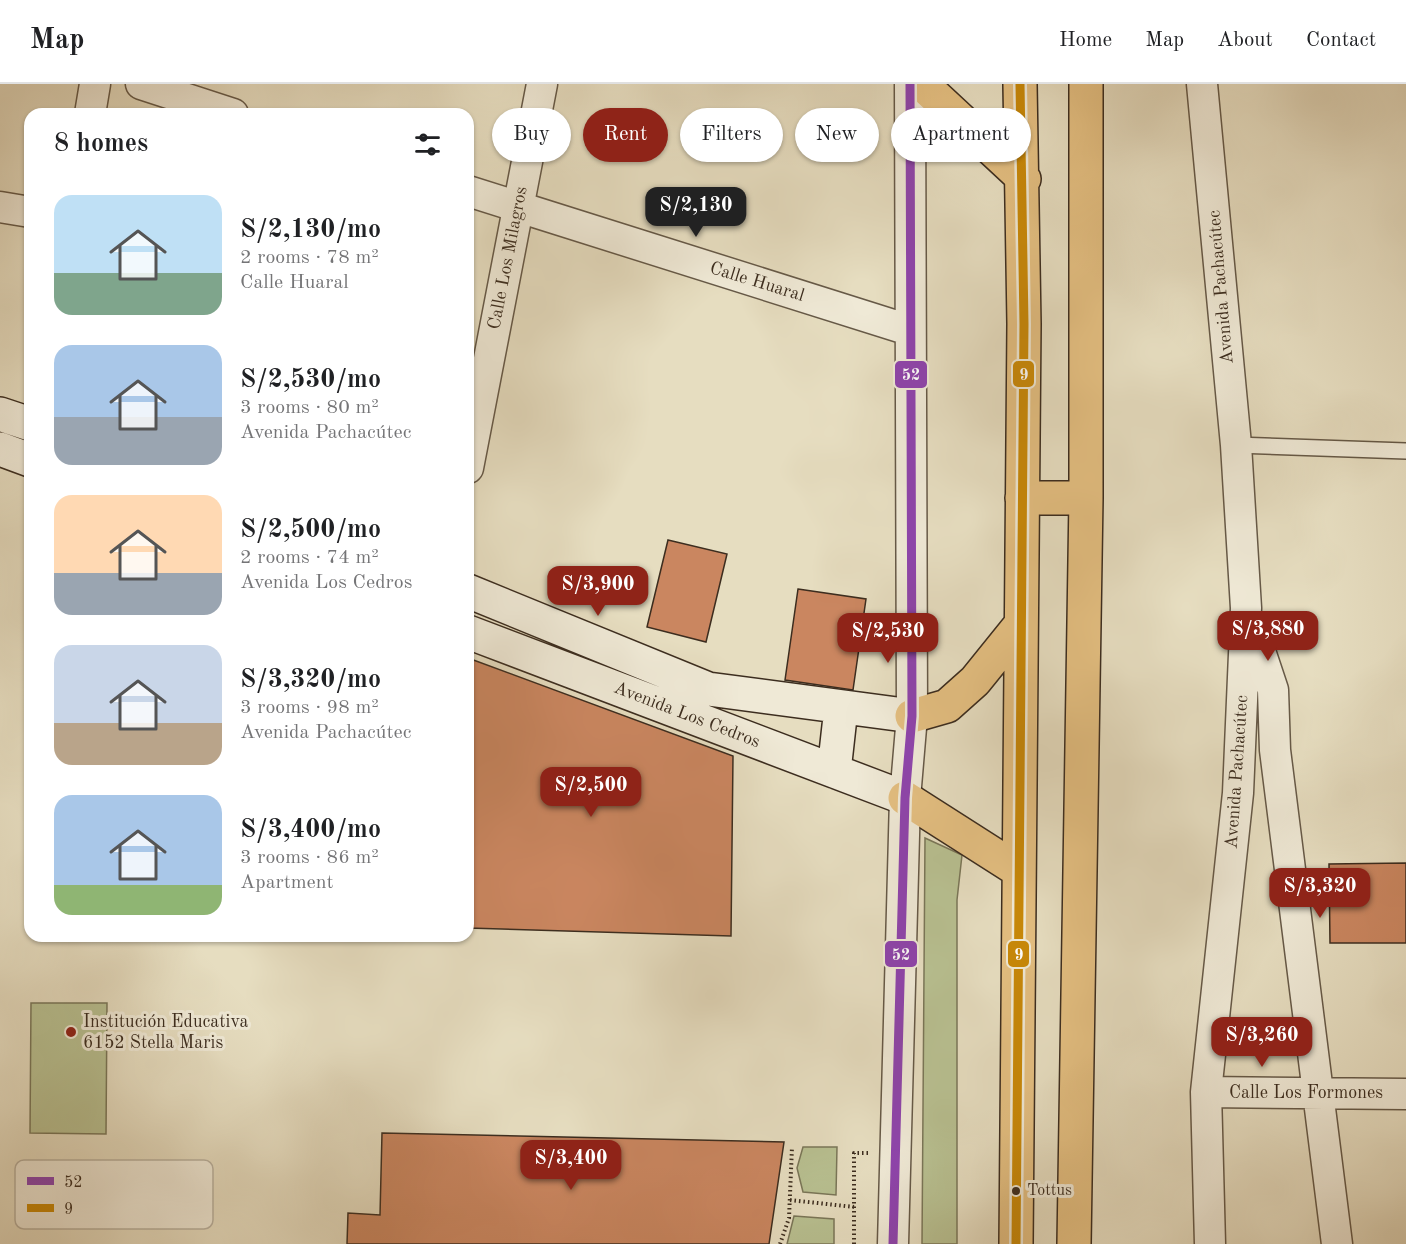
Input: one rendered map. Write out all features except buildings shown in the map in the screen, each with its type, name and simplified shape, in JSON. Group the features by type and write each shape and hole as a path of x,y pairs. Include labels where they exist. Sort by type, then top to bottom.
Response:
{"main road":[{"path":"922,84 1024,180"},
{"path":"1016,1244 1024,180 1020,84"},
{"path":"1074,1244 1086,498 1086,84"},
{"path":"1022,498 1086,498"},
{"path":"912,716 947,706 975,681 1021,624"},
{"path":"905,798 1018,870"}],"street":[{"path":"91,108 95,84"},
{"path":"141,84 215,108"},
{"name":"Calle Los Milagros","path":"474,437 542,84"},
{"path":"893,1244 905,798 912,716 910,84"},
{"name":"Avenida Pachacútec","path":"1202,84 1236,445 1246,608 1238,793 1206,1092 1210,1244"},
{"name":"Calle Huaral","path":"474,193 909,330"},
{"path":"0,207 24,211"},
{"path":"0,414 24,422"},
{"path":"0,449 24,458"},
{"name":"Avenida Los Cedros","path":"474,593 708,689 912,716"},
{"path":"1246,608 1273,690 1275,750 1337,1244"},
{"name":"Avenida Los Cedros","path":"474,634 905,798"},
{"path":"834,771 841,708"},
{"name":"Calle Los Formones","path":"1206,1092 1406,1094"}],"lane":[{"path":"1236,445 1406,451"}],"path":[{"path":"780,1244 789,1218 792,1147"},
{"path":"854,1244 854,1153 894,1153"},
{"path":"790,1200 854,1207"}],"green space":[{"path":"925,838 962,855 957,900 957,1244 922,1244"},
{"path":"31,1003 107,1003 106,1134 30,1133"},
{"path":"803,1147 837,1147 836,1195 803,1192 797,1168"},
{"path":"794,1216 834,1219 834,1244 787,1244"}],"transit line":[{"name":"52","path":"893,1244 905,798 912,716 910,84"},
{"name":"9","path":"1016,1244 1024,324 1020,84"}],"place":[{"name":"Institución Educativa 6152 Stella Maris","path":"71,1032"},
{"name":"Tottus","path":"1016,1191"}]}
